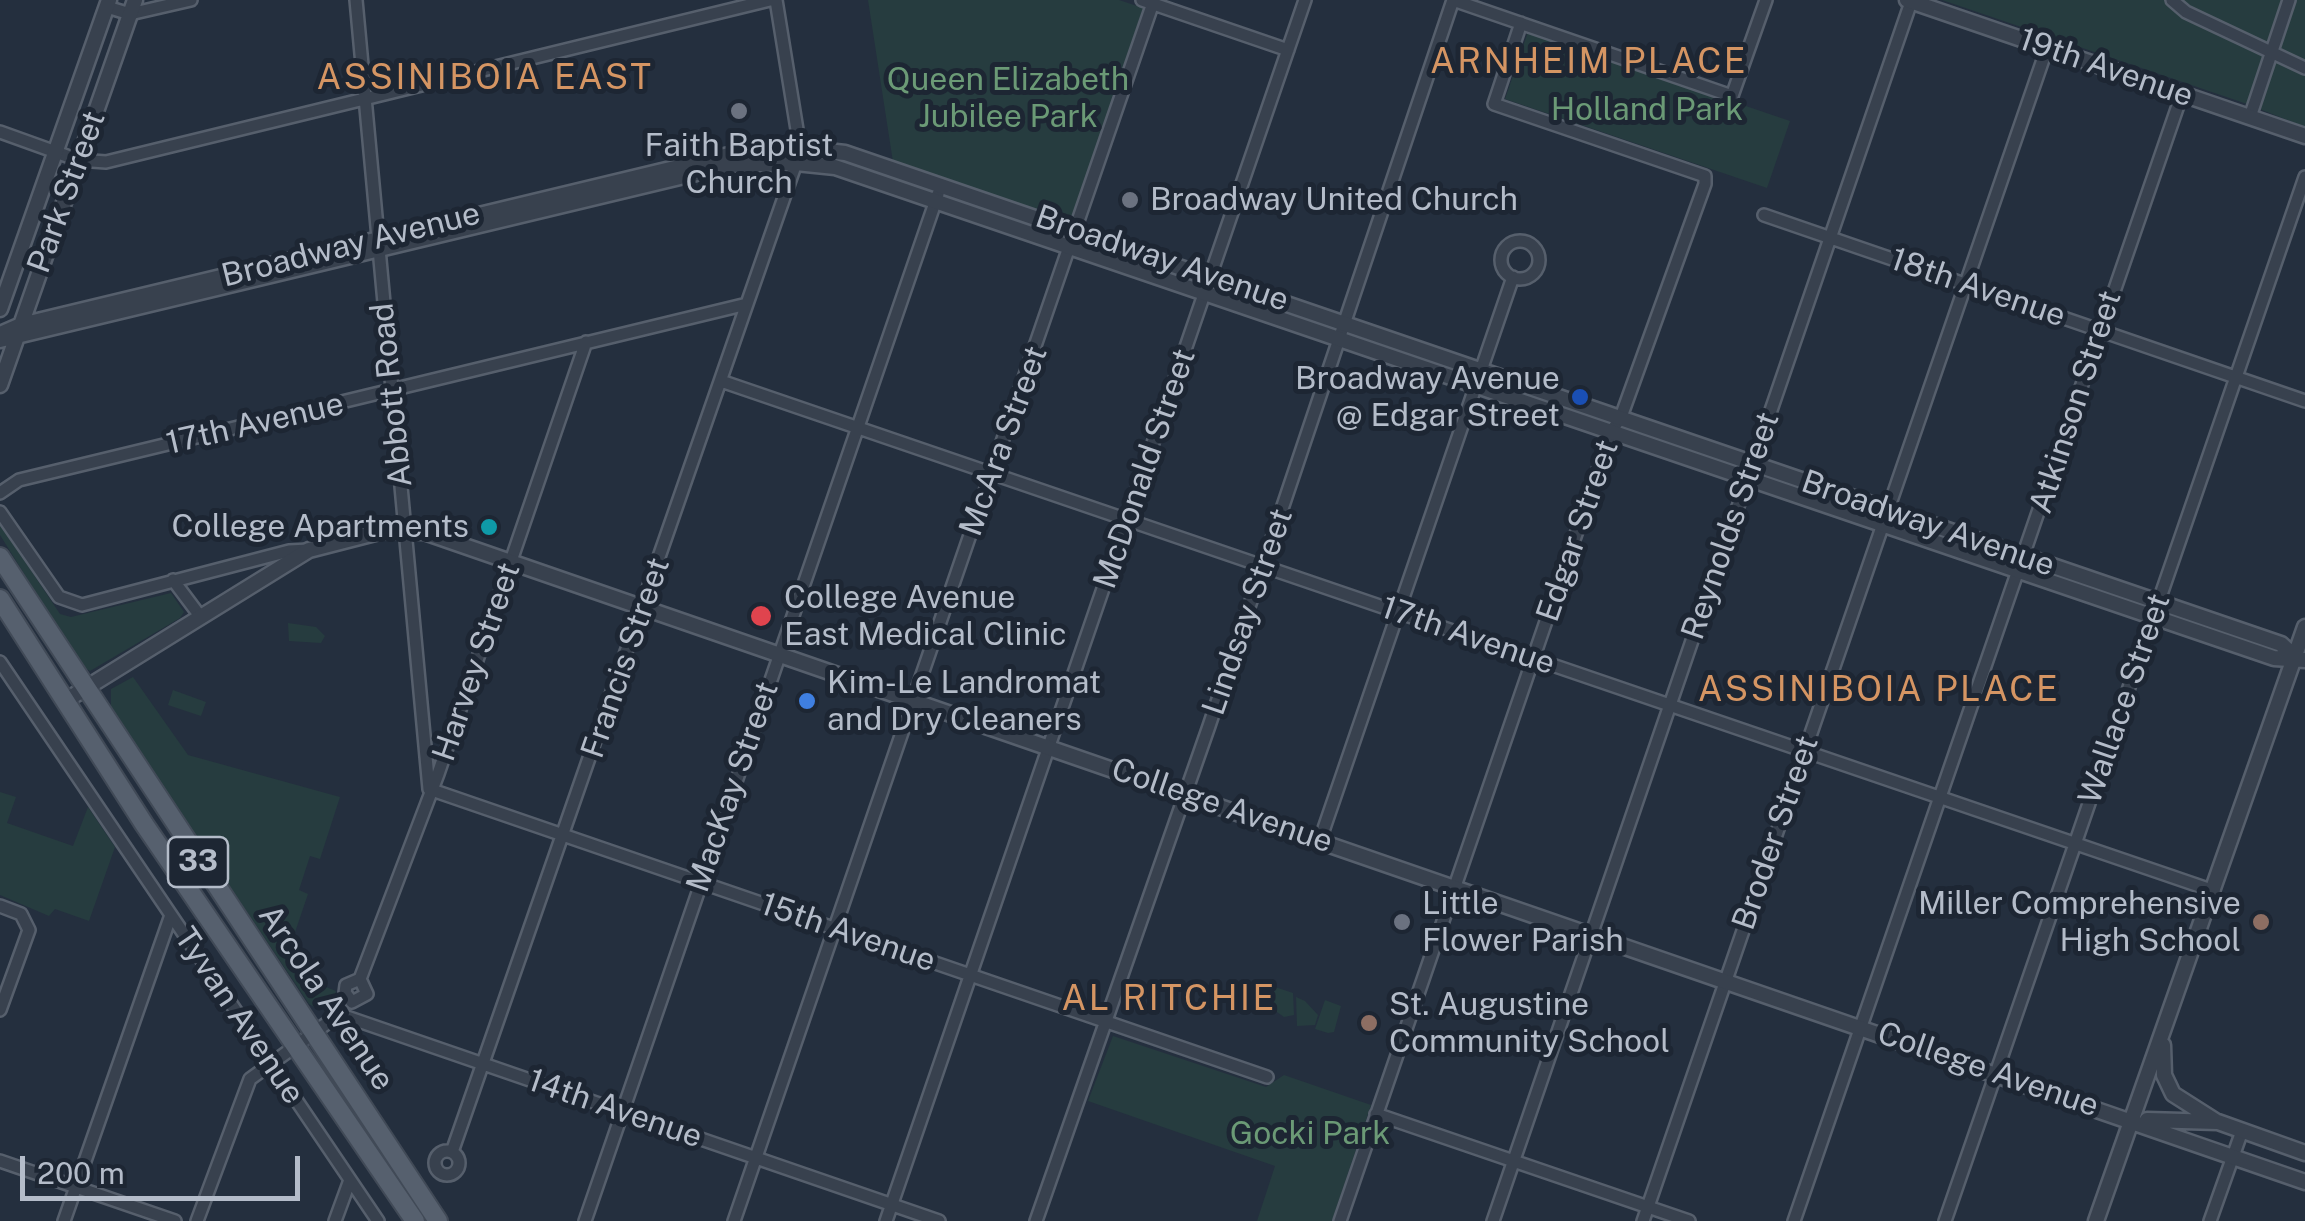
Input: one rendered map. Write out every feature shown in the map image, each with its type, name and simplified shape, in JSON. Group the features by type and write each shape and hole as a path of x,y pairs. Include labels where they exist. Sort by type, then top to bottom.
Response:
{"main road":[{"name":"Arcola Avenue","path":"0,557 438,1221"},
{"name":"Arcola Avenue","path":"0,599 415,1221"}],"street":[{"path":"108,3 132,7 191,0"},
{"name":"Abbott Road","path":"356,0 430,789"},
{"path":"0,132 78,160 106,162 773,0 798,155"},
{"name":"McDonald Street","path":"886,1221 1305,0"},
{"path":"1453,0 1732,96 1766,0"},
{"name":"Lindsay Street","path":"1036,1221 1264,566 1453,0"},
{"path":"2172,0 2186,12 2305,68"},
{"path":"2250,117 2290,0"},
{"path":"1150,1 1288,50"},
{"name":"McAra Street","path":"734,1221 1072,246 1150,1"},
{"name":"19th Avenue","path":"1909,1 2305,136"},
{"name":"Reynolds Street","path":"1493,1221 1909,1"},
{"name":"Park Street","path":"0,309 108,3"},
{"name":"Park Street","path":"0,385 9,335 78,160 132,7"},
{"name":"Edgar Street","path":"1340,1221 1611,432 1621,417 1704,184 1705,176 1494,104 1521,23"},
{"name":"Broder Street","path":"1643,1221 2047,48"},
{"name":"Atkinson Street","path":"1794,1221 2182,94"},
{"name":"Broadway Avenue","path":"9,335 732,154 845,153 1072,246 1611,432 1750,471 2156,610 2282,644 2300,658"},
{"name":"Francis Street","path":"452,1152 486,1064 798,155"},
{"name":"Wallace Street","path":"1945,1221 2305,178"},
{"name":"Broadway Avenue","path":"939,192 1077,230 1345,321 1621,417 1750,471"},
{"name":"MacKay Street","path":"585,1221 939,192"},
{"name":"18th Avenue","path":"1764,215 2305,401"},
{"path":"1320,840 1513,278"},
{"name":"17th Avenue","path":"0,493 18,480 748,304"},
{"name":"Harvey Street","path":"360,980 459,718 586,342"},
{"name":"17th Avenue","path":"721,381 2214,891"},
{"path":"0,512 59,597 69,603 94,604 172,580 405,528"},
{"name":"College Avenue","path":"405,528 644,606 2305,1182"},
{"path":"65,701 309,550"},
{"path":"172,580 200,616"},
{"path":"2096,1221 2300,658 2305,626"},
{"name":"Tyvan Avenue","path":"0,662 378,1221"},
{"name":"15th Avenue","path":"430,789 1268,1077"},
{"path":"0,906 28,920 0,1010"},
{"path":"64,1221 170,915"},
{"name":"14th Avenue","path":"197,1221 242,1092 270,1063 344,1016 939,1221"},
{"path":"2162,1038 2164,1075 2173,1094 2218,1122"},
{"path":"1376,1114 1689,1221"},
{"name":"College Avenue","path":"2132,1120 2218,1122 2305,1153"},
{"path":"2210,1221 2242,1130"},
{"path":"0,1161 175,1221"},
{"path":"335,1221 350,1180"}],"green space":[{"name":"Queen Elizabeth Jubilee Park","path":"868,0 1119,0 1143,8 1072,225 893,162"},
{"path":"1942,0 2305,0 2305,127 2247,104"},
{"name":"Holland Park","path":"1528,32 1790,121 1767,188 1505,99"},
{"path":"0,524 60,614 71,617 171,593 184,612 90,671 81,665 0,535"},
{"path":"288,623 316,627 325,636 321,643 289,641"},
{"path":"133,677 188,755 340,797 320,859 310,856 299,890 308,894 292,941 321,985 336,991 331,1006 317,1009 309,1004 111,710 111,689"},
{"path":"173,690 206,702 201,716 168,705"},
{"path":"0,792 16,797 7,823 73,846 88,807 115,847 89,921 55,909 49,916 0,895"},
{"path":"1272,986 1293,993 1294,1015 1284,1017 1274,1010"},
{"path":"1296,997 1318,1015 1315,1025 1297,1026"},
{"path":"1325,1000 1341,1006 1334,1032 1315,1029"},
{"name":"Gocki Park","path":"1113,1036 1266,1087 1284,1075 1371,1105 1332,1221 1257,1221 1275,1166 1088,1101"}],"place":[{"name":"Faith Baptist Church","path":"739,111"},
{"name":"Broadway United Church","path":"1130,200"},
{"name":"Broadway Avenue @ Edgar Street","path":"1580,397"},
{"name":"College Apartments","path":"489,527"},
{"name":"College Avenue East Medical Clinic","path":"761,616"},
{"name":"Kim-Le Landromat and Dry Cleaners","path":"807,701"},
{"name":"Little Flower Parish","path":"1402,922"},
{"name":"Miller Comprehensive High School","path":"2261,922"},
{"name":"St. Augustine Community School","path":"1369,1023"}],"district":[{"name":"ARNHEIM PLACE","path":"1589,62"},
{"name":"ASSINIBOIA EAST","path":"485,78"},
{"name":"ASSINIBOIA PLACE","path":"1879,690"},
{"name":"AL RITCHIE","path":"1169,999"}]}
